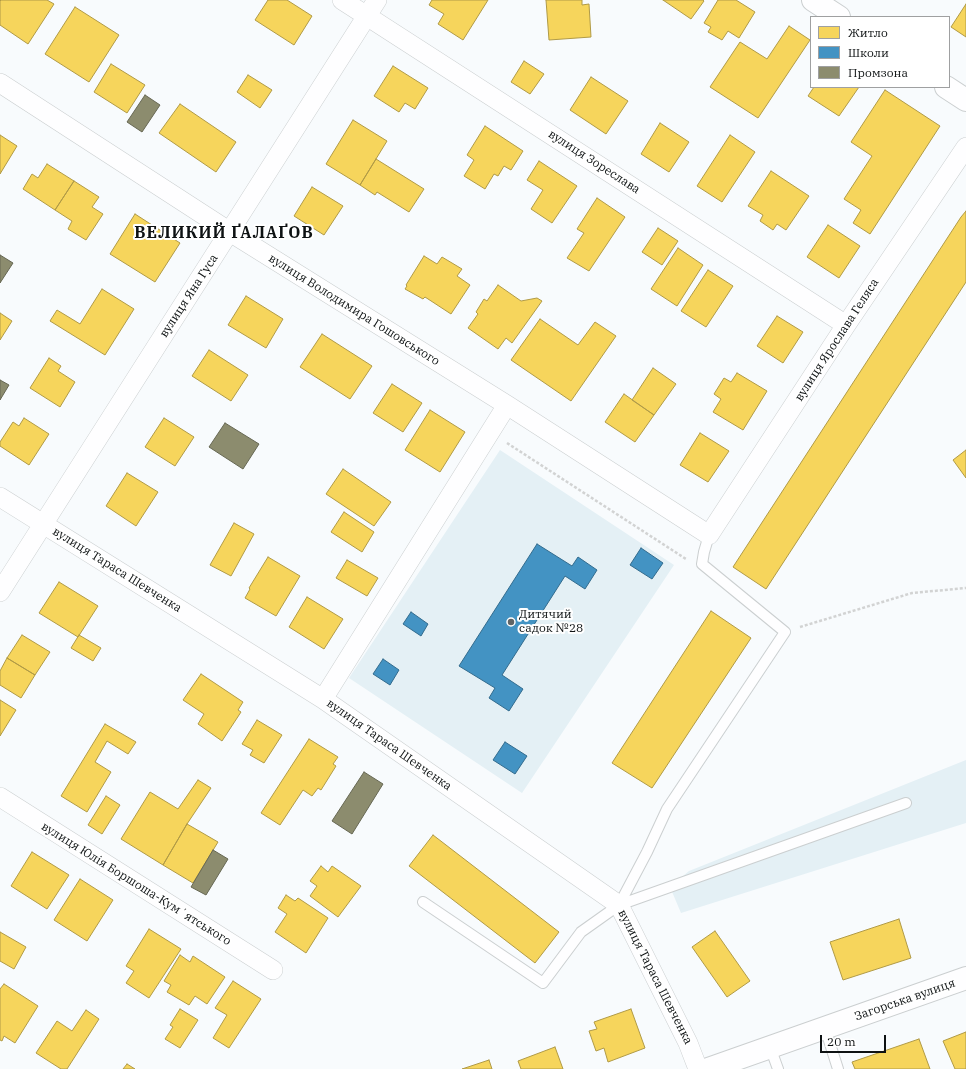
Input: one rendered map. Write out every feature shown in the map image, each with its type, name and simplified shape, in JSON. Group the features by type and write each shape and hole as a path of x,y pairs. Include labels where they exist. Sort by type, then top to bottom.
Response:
{"street":[{"name":"вулиця Зореслава","path":"342,0 846,324"},
{"name":"вулиця Яна Гуса","path":"0,592 377,0"},
{"path":"813,0 837,16"},
{"name":"вулиця Володимира Гошовського","path":"0,83 230,232 507,405 709,535"},
{"path":"948,88 966,100"},
{"name":"вулиця Ярослава Геляса","path":"709,535 846,324 966,147"},
{"path":"323,699 507,405"},
{"name":"вулиця Тараса Шевченка","path":"0,497 323,699 619,905 688,1043 698,1069"},
{"name":"вулиця Юлія Боршоша-Кумʼятського","path":"0,797 273,970"},
{"name":"Загорська вулиця","path":"708,1069 966,978"}],"lane":[{"path":"619,905 667,809 785,632 702,564 709,535"},
{"path":"423,902 543,983 581,932 619,905 906,803"},
{"path":"824,1028 838,1069"},
{"path":"770,1047 778,1069"}],"path":[{"path":"490,432 689,560 702,564"},
{"path":"785,632 912,593 966,588"}],"shaded area":[{"name":"Дитячий садок №28","path":"500,450 674,565 522,793 349,678"},
{"path":"966,760 966,823 681,913 670,887 689,871"}],"building: Житло":[{"path":"1,0 47,0 54,4 28,44 0,25"},
{"path":"268,0 287,0 312,16 294,45 255,20"},
{"path":"432,0 488,0 463,40 438,24 444,14 429,5"},
{"path":"546,0 582,0 582,5 589,4 591,37 549,40"},
{"path":"663,0 703,0 704,1 691,19"},
{"path":"718,0 736,0 755,12 739,38 728,31 722,40 708,32 711,27 704,23"},
{"path":"966,4 966,37 951,27"},
{"path":"75,7 119,35 89,82 45,54"},
{"path":"789,26 810,40 758,118 710,87 740,42 767,59"},
{"path":"524,61 544,74 530,94 511,82"},
{"path":"111,64 145,85 127,113 94,92"},
{"path":"393,66 428,88 415,109 405,103 399,112 374,96"},
{"path":"248,75 272,90 260,108 237,92"},
{"path":"591,77 628,101 606,134 570,110"},
{"path":"813,88 858,88 839,116 808,96"},
{"path":"885,90 940,126 870,234 853,223 861,210 844,199 872,156 851,142"},
{"path":"180,104 236,142 216,172 159,133"},
{"path":"353,120 387,141 360,185 326,164"},
{"path":"660,123 689,142 669,172 641,154"},
{"path":"485,126 523,151 511,170 504,166 498,176 494,174 485,189 464,176 474,160 467,155"},
{"path":"0,135 17,146 0,174"},
{"path":"730,135 755,152 722,202 697,186"},
{"path":"376,159 424,189 409,212 377,192 375,195 360,185"},
{"path":"539,161 577,186 552,223 531,209 543,190 527,180"},
{"path":"47,164 74,181 55,210 23,189 32,174 38,178"},
{"path":"771,171 809,196 786,230 777,224 773,230 760,221 763,215 748,206"},
{"path":"74,181 99,197 92,207 103,214 86,240 68,229 72,221 55,210"},
{"path":"312,187 343,206 324,235 294,216"},
{"path":"597,198 625,217 589,271 567,258 584,233 577,229"},
{"path":"966,211 966,282 766,589 733,567"},
{"path":"135,214 180,243 155,282 110,254"},
{"path":"828,225 860,246 839,278 807,257"},
{"path":"658,228 678,241 662,265 642,252"},
{"path":"678,248 703,265 677,306 651,289"},
{"path":"424,256 437,264 442,257 462,269 457,276 470,285 451,314 425,297 423,299 405,289"},
{"path":"708,270 733,286 706,327 681,311"},
{"path":"498,285 521,301 537,298 542,301 512,343 506,338 498,349 468,328 478,314 476,312 484,299 487,301"},
{"path":"102,289 134,309 105,355 50,321 57,310 80,324"},
{"path":"246,296 283,319 266,348 228,325"},
{"path":"0,313 12,321 0,340"},
{"path":"777,316 803,332 783,363 757,346"},
{"path":"540,319 578,345 595,322 616,336 571,401 511,360"},
{"path":"322,334 372,366 350,399 300,367"},
{"path":"209,350 248,375 231,401 192,376"},
{"path":"49,358 61,366 58,371 75,382 60,407 30,388"},
{"path":"653,368 676,384 654,415 632,400"},
{"path":"737,373 767,391 743,430 713,412 721,399 714,394 724,378 731,382"},
{"path":"392,384 422,403 403,432 373,413"},
{"path":"624,394 654,415 635,442 605,422"},
{"path":"430,410 465,432 440,472 405,450"},
{"path":"24,418 49,434 29,465 0,446 0,442 13,422 19,426"},
{"path":"164,418 194,437 175,466 145,447"},
{"path":"700,433 729,451 708,482 680,465"},
{"path":"966,450 966,478 953,460"},
{"path":"343,469 391,502 374,526 326,494"},
{"path":"127,473 158,492 136,526 106,506"},
{"path":"344,512 374,532 362,552 331,532"},
{"path":"234,523 254,534 231,576 210,565"},
{"path":"268,557 300,576 276,616 245,598 250,589 249,588"},
{"path":"347,560 378,578 367,596 336,578"},
{"path":"59,582 98,606 78,637 39,613"},
{"path":"307,597 343,619 324,649 289,627"},
{"path":"711,611 751,638 652,788 612,763"},
{"path":"22,635 50,652 35,675 7,658"},
{"path":"79,635 101,648 93,661 71,648"},
{"path":"7,658 35,675 21,698 0,685 0,671"},
{"path":"201,674 243,702 238,710 241,712 222,741 198,724 204,714 183,700"},
{"path":"0,700 16,710 0,736"},
{"path":"257,720 282,735 264,763 250,755 253,750 242,744"},
{"path":"105,724 136,742 128,754 107,741 95,762 111,772 87,812 61,796"},
{"path":"309,739 338,757 333,764 336,766 321,790 318,788 312,796 303,790 280,825 261,813"},
{"path":"198,780 211,788 187,824 163,865 121,839 150,792 178,809"},
{"path":"106,796 120,805 102,834 88,825"},
{"path":"187,824 218,842 193,883 163,865"},
{"path":"433,835 559,932 535,963 409,866"},
{"path":"32,852 69,875 47,909 11,886"},
{"path":"321,866 328,872 332,866 361,886 338,917 310,896 317,886 310,881"},
{"path":"80,879 113,900 87,941 54,920"},
{"path":"286,895 295,901 298,898 328,918 306,953 275,932 287,914 278,908"},
{"path":"899,919 911,958 843,980 830,942"},
{"path":"149,929 181,949 149,998 126,983 134,971 126,966"},
{"path":"715,931 750,981 727,997 692,947"},
{"path":"0,932 26,947 14,969 0,961"},
{"path":"180,955 190,962 193,956 225,977 207,1004 195,996 189,1005 167,992 171,985 164,981"},
{"path":"233,981 261,999 229,1048 213,1038 227,1015 215,1008"},
{"path":"4,984 38,1006 15,1043 4,1036 2,1041 0,1040 0,989"},
{"path":"180,1009 198,1020 180,1048 165,1039 173,1027 170,1025"},
{"path":"631,1009 645,1048 608,1062 604,1048 596,1051 589,1031 597,1029 594,1022"},
{"path":"86,1010 99,1019 67,1069 61,1069 36,1053 57,1021 72,1031"},
{"path":"966,1032 966,1069 955,1069 943,1041"},
{"path":"919,1039 930,1069 855,1069 852,1062"},
{"path":"555,1047 563,1069 521,1069 518,1061"},
{"path":"489,1060 492,1069 462,1069"},
{"path":"127,1064 135,1069 123,1069"}],"building: Школи":[{"path":"537,544 572,566 578,557 597,570 585,589 565,576 502,675 523,689 509,711 489,698 495,688 459,666"},
{"path":"641,548 663,563 652,579 630,565"},
{"path":"411,612 428,624 421,636 403,624"},
{"path":"383,659 399,670 390,685 373,674"},
{"path":"505,742 527,756 515,774 493,760"}],"building: Промзона":[{"path":"145,95 160,105 142,132 127,122"},
{"path":"0,255 13,263 0,283"},
{"path":"0,380 9,385 0,400"},
{"path":"225,423 259,444 243,469 209,447"},
{"path":"364,772 383,784 352,834 332,821"},
{"path":"213,850 228,859 206,895 191,887"}],"place":[{"name":"Дитячий садок №28","path":"511,622"}],"district":[{"name":"ВЕЛИКИЙ ҐАЛАҐОВ","path":"224,233"}]}
